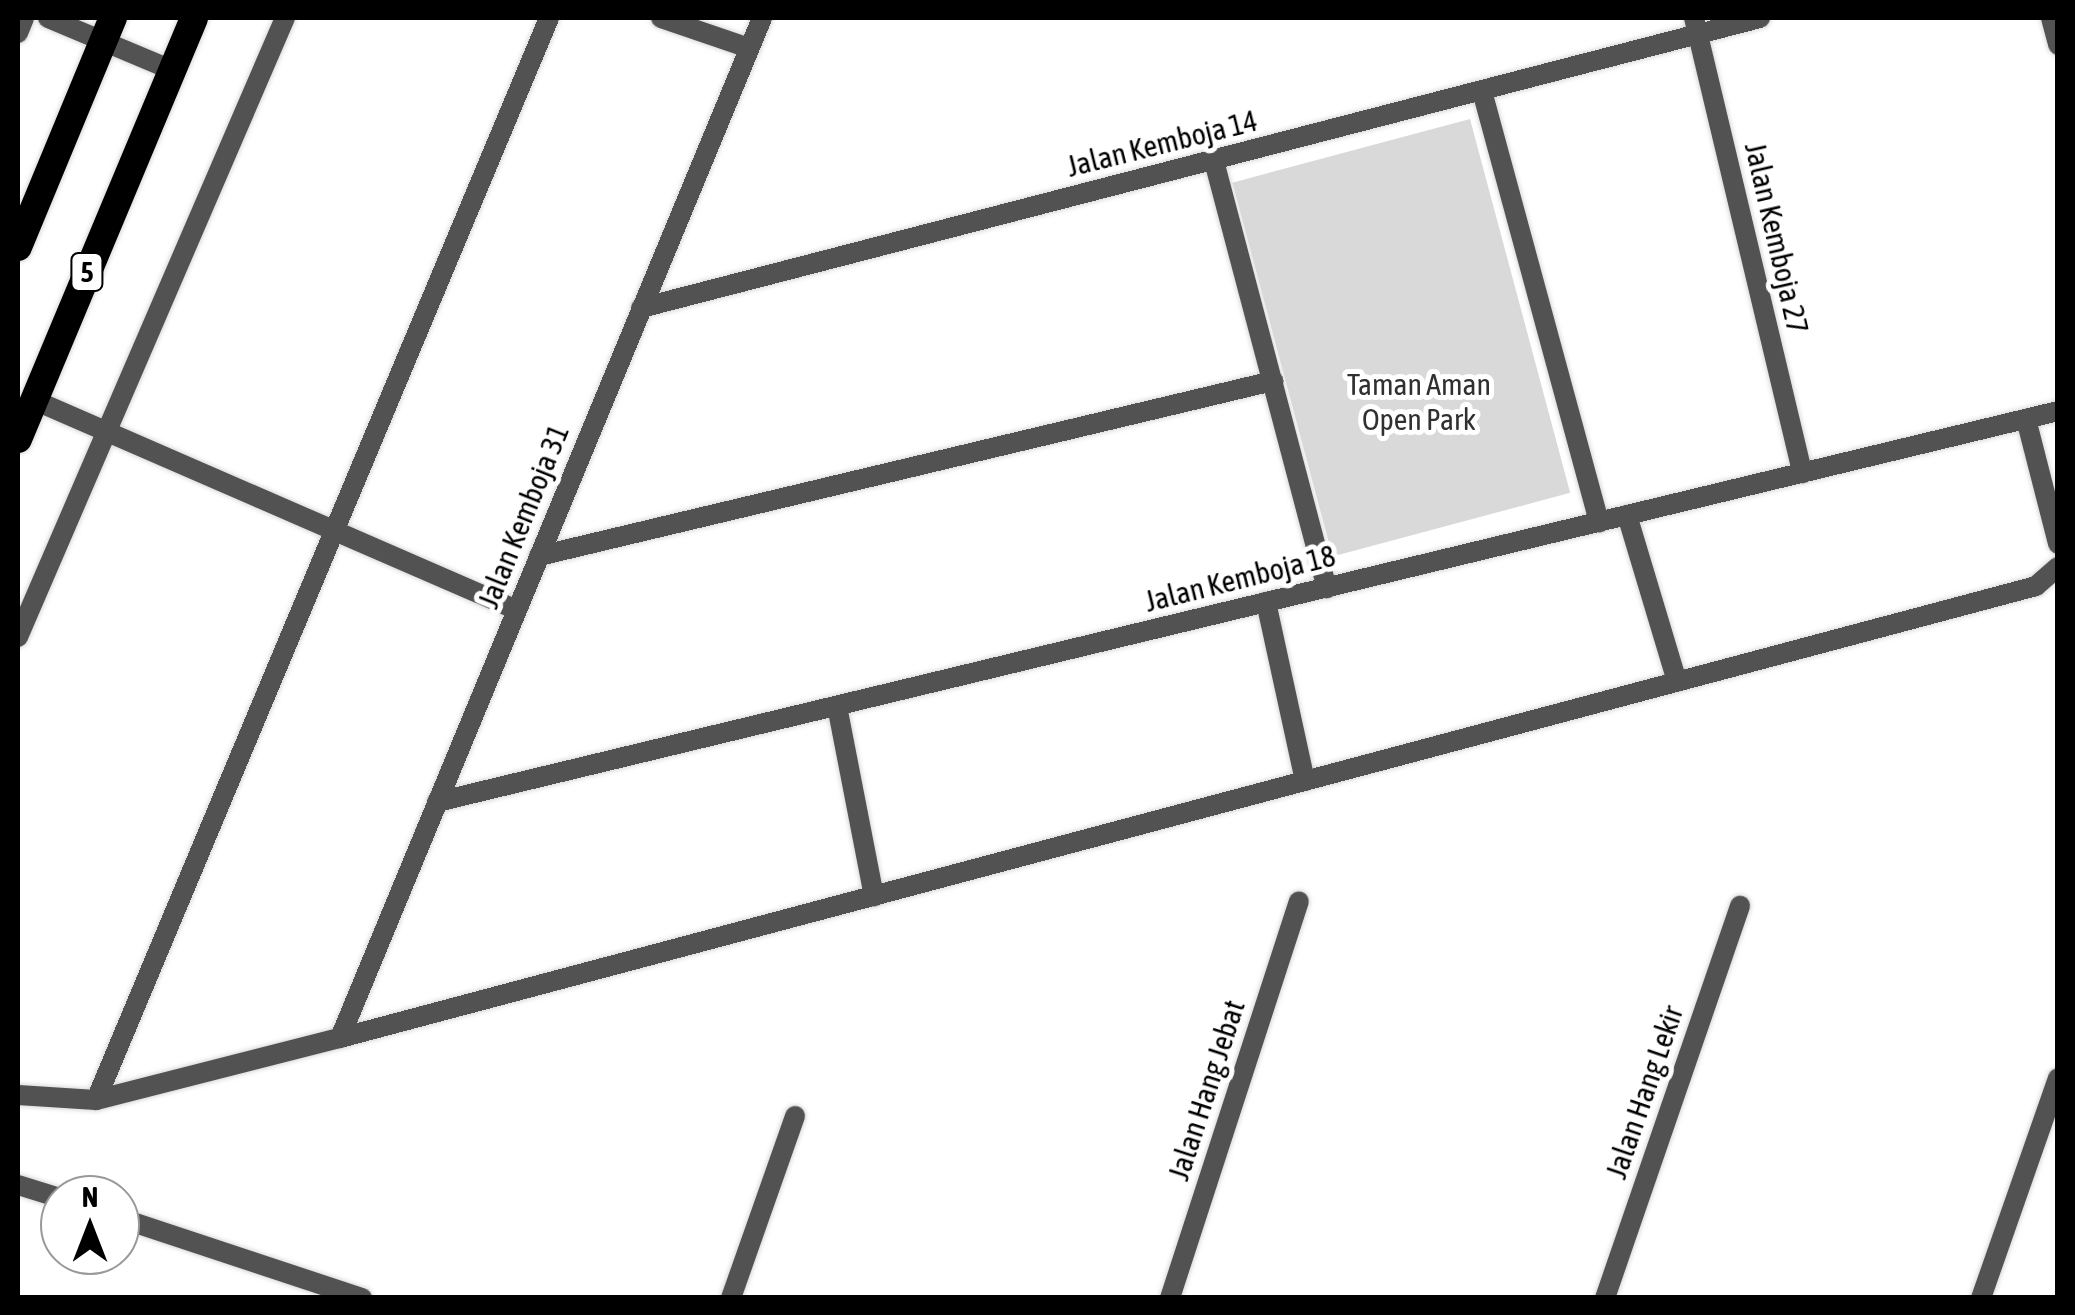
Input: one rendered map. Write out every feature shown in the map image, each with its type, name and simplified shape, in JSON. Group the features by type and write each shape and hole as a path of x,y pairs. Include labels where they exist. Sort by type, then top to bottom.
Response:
{"highway":[{"name":"5","path":"18,439 194,18"},
{"path":"18,247 108,29"}],"street":[{"path":"18,33 24,18"},
{"path":"48,18 108,29 172,70"},
{"path":"18,638 285,18"},
{"path":"96,1100 550,18"},
{"path":"660,18 749,48"},
{"name":"Jalan Kemboja 14","path":"642,308 1482,91 1696,26 1760,18"},
{"path":"2052,18 2058,44"},
{"name":"Jalan Kemboja 31","path":"340,1038 749,48 766,19"},
{"name":"Jalan Kemboja 27","path":"1696,26 1802,473"},
{"path":"1482,91 1598,522"},
{"path":"1214,161 1328,588"},
{"path":"540,556 1273,381"},
{"path":"34,400 517,610"},
{"name":"Jalan Kemboja 18","path":"437,802 2058,411"},
{"path":"2026,419 2058,544"},
{"path":"1627,515 1677,682"},
{"path":"18,1096 96,1100 340,1038 2036,586 2058,568"},
{"path":"1266,602 1305,781"},
{"path":"837,706 874,896"},
{"name":"Jalan Hang Jebat","path":"1170,1298 1299,901"},
{"name":"Jalan Hang Lekir","path":"1605,1298 1740,906"},
{"path":"1982,1298 2058,1078"},
{"path":"731,1298 795,1116"},
{"path":"140,1225 327,1292 362,1298"}],"green space":[{"name":"Taman Aman Open Park","path":"1470,119 1570,493 1333,556 1232,183"}]}
